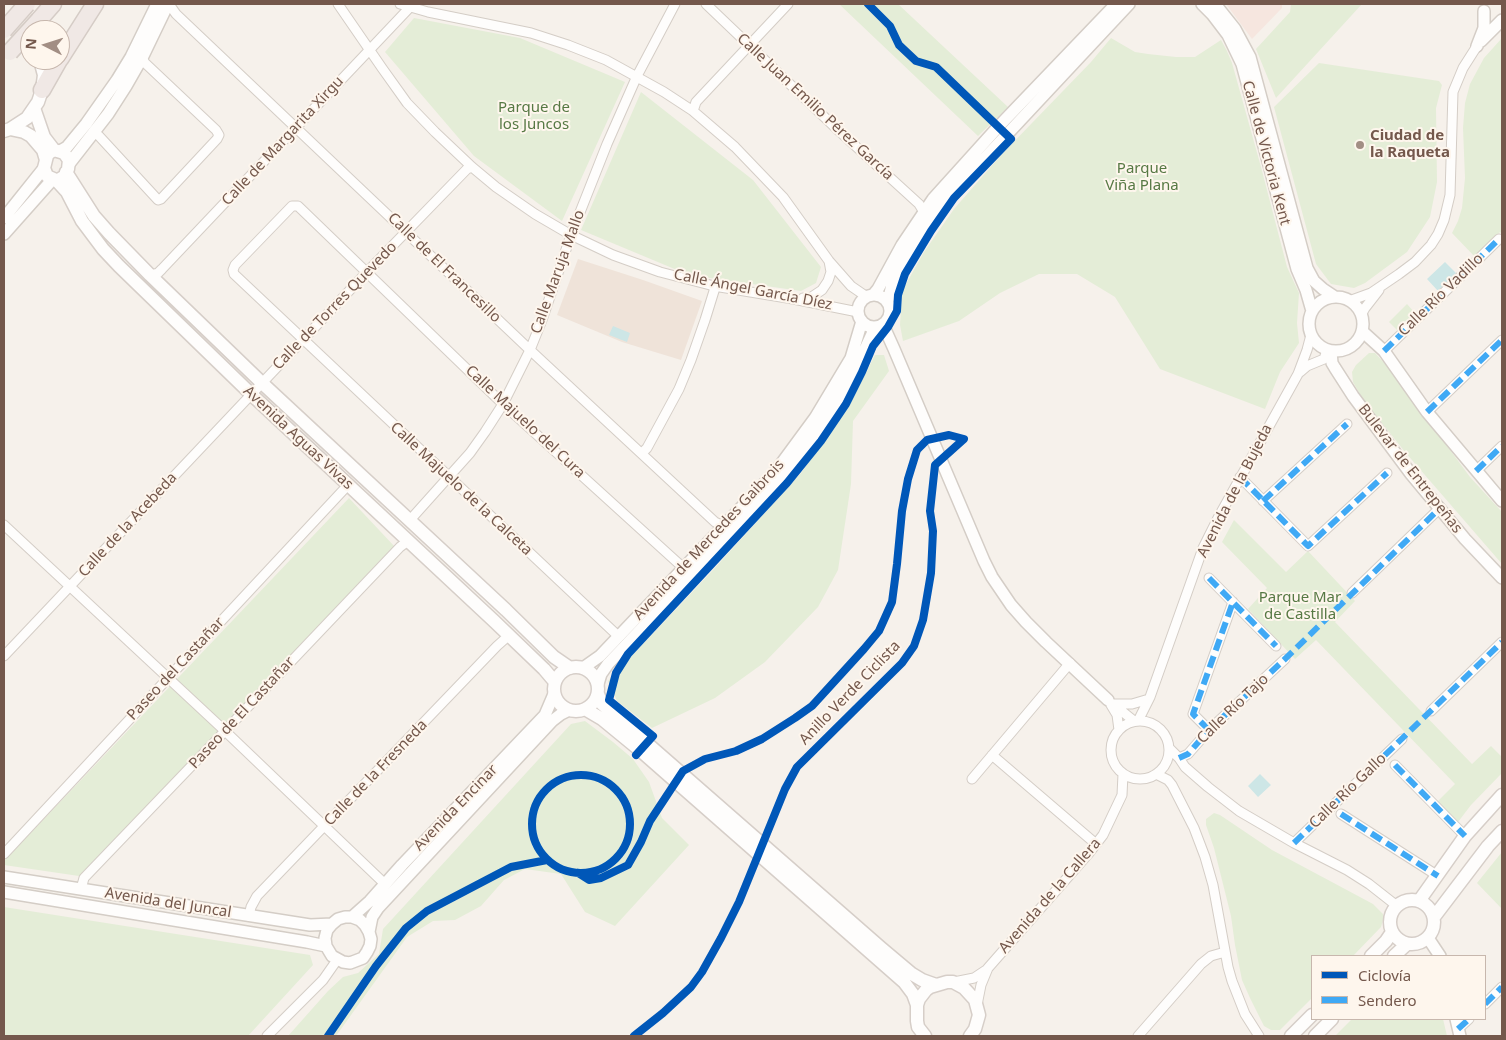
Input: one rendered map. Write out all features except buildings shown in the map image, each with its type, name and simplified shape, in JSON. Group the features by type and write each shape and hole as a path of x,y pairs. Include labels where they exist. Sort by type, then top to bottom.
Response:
{"highway":[{"path":"4,30 27,4"},
{"path":"7,55 53,4"},
{"path":"70,43 95,4"},
{"path":"42,90 54,70"}],"main road":[{"path":"4,22 20,34"},
{"path":"7,130 27,118 34,108 42,90 44,76 42,70"},
{"path":"7,130 24,132 31,136 51,157 68,157 61,174 47,176 51,157 34,108"},
{"name":"Avenida Aguas Vivas","path":"61,174 94,216 150,275 262,383 554,657 570,668"},
{"name":"Avenida Aguas Vivas","path":"61,174 67,192 82,221 104,249 251,394 544,668 555,688"},
{"path":"598,689 591,706 574,711 562,706 557,701 555,688 558,676 563,671 576,666 590,671 595,677 602,704 644,747 818,898 912,974 922,980 936,984"},
{"path":"585,709 644,747"},
{"path":"1419,901 1465,836 1502,795"},
{"path":"1434,918 1427,906 1419,901 1412,900 1405,901 1397,906 1392,913 1390,924 1392,932 1398,939 1407,944 1422,942 1428,938 1433,927 1434,918 1488,846 1502,831"},
{"path":"818,898 904,982 913,994 917,1005"},
{"path":"1372,955 1386,942 1392,932"},
{"path":"1395,955 1407,944"},
{"path":"925,1036 918,1027 917,1005 922,994 936,984 947,982 960,985 975,1000 979,1015 974,1034"},
{"path":"1291,1036 1311,1016"},
{"path":"1315,1036 1331,1020"}],"street":[{"path":"4,218 51,157 67,147 86,124 131,57 157,4"},
{"path":"4,234 61,174 94,132 126,86 169,4"},
{"name":"Calle de El Francesillo","path":"169,4 176,14 530,350 715,522 724,526"},
{"path":"400,4 447,16 531,33 606,60 637,76 693,111 736,147 784,197 829,261 851,286 870,296 884,297 888,301"},
{"name":"Calle Maruja Mallo","path":"410,520 449,478 475,446 503,404 530,350 542,320 571,235 599,162 637,76 675,4"},
{"name":"Calle Juan Emilio Pérez García","path":"706,4 839,132 919,204 924,212"},
{"path":"693,111 696,102 788,4"},
{"path":"882,324 869,326 860,317 861,301 878,289 902,245 933,199 998,127 1116,4"},
{"path":"882,324 890,308 888,301 892,285 911,250 941,205 1129,4"},
{"name":"Calle de Victoria Kent","path":"1202,4 1228,35 1242,64 1297,269 1312,311"},
{"name":"Calle de Victoria Kent","path":"1215,4 1235,29 1250,57 1307,268 1319,285 1335,297"},
{"name":"Calle Ángel García Díez","path":"341,5 407,102 434,132 496,187 535,214 571,235 614,255 660,272 714,286 793,298 860,317"},
{"name":"Calle de Margarita Xirgu","path":"150,275 158,273 162,269 412,6"},
{"path":"1349,301 1380,288 1415,262 1426,251 1444,220 1450,195 1452,97 1455,85 1477,46 1502,19 1495,17 1482,7"},
{"path":"1477,46 1484,28 1482,7"},
{"path":"94,132 158,200 218,139 219,135 216,130 142,58"},
{"name":"Calle de Torres Quevedo","path":"251,394 466,169 472,167"},
{"name":"Calle Majuelo del Cura","path":"304,340 234,274 233,270 234,265 295,205 503,404 678,563 686,566"},
{"name":"Calle Río Vadillo","path":"1384,352 1499,239"},
{"path":"793,298 810,298 822,290 831,272 829,261"},
{"path":"640,452 647,448 679,389 706,320 714,286"},
{"path":"1361,316 1380,288"},
{"path":"1335,297 1349,301 1359,310 1363,323 1360,337 1351,347 1341,351 1329,351 1320,346 1311,335 1309,323 1312,311 1320,303 1335,297"},
{"name":"Avenida de Mercedes Gaibrois","path":"583,668 600,656 618,638 776,471 815,418 850,358 860,330 860,317"},
{"path":"882,324 984,561 992,577 1011,605 1046,642 1111,702 1136,721 1151,724 1164,734 1169,748 1168,762 1156,774 1147,778 1130,778 1123,774 1118,770 1111,751 1112,742 1119,730 1136,721"},
{"name":"Avenida de Mercedes Gaibrois","path":"598,689 601,674 608,664 784,478 825,422 859,362 872,334 882,324"},
{"path":"1362,331 1384,352 1427,412 1502,501"},
{"name":"Avenida de la Bujeda","path":"1136,721 1150,698 1204,548 1240,477 1298,374 1308,350 1311,335"},
{"name":"Calle Majuelo de la Calceta","path":"304,340 616,634 618,638"},
{"path":"1427,412 1502,340"},
{"name":"Avenida de la Bujeda","path":"1298,374 1308,366 1324,359 1329,351"},
{"name":"Bulevar de Entrepeñas","path":"1329,351 1332,363 1353,396 1411,474 1464,539 1502,578"},
{"name":"Calle de la Acebeda","path":"4,656 251,394"},
{"path":"1263,501 1347,424"},
{"path":"1476,471 1502,446"},
{"path":"1240,477 1308,546 1387,473"},
{"name":"Paseo del Castañar","path":"4,854 348,485"},
{"path":"1352,593 1440,508"},
{"path":"4,525 226,731 386,885"},
{"name":"Paseo de El Castañar","path":"81,889 84,878 400,547 408,541"},
{"path":"1209,578 1276,646"},
{"path":"1210,730 1193,714 1233,602"},
{"name":"Calle de la Fresneda","path":"249,916 257,896 497,646 510,636"},
{"path":"1432,711 1502,642"},
{"name":"Calle Río Tajo","path":"1179,758 1188,754 1210,730 1285,659"},
{"path":"972,779 1070,663"},
{"name":"Avenida Encinar","path":"352,917 386,885 402,865 545,714 555,688"},
{"path":"1111,702 1132,704 1150,698"},
{"name":"Avenida de la Bujeda","path":"1150,698 1149,717 1151,724"},
{"path":"1111,702 1117,715 1119,730"},
{"name":"Avenida Encinar","path":"369,932 372,917 388,897 552,722 569,710"},
{"name":"Calle Río Gallo","path":"1294,843 1402,739"},
{"path":"1169,748 1185,767 1239,811 1294,843 1348,870 1397,906"},
{"path":"992,755 1096,844"},
{"path":"1168,762 1174,762 1185,767"},
{"path":"1395,765 1465,836"},
{"name":"Avenida de la Callera","path":"1123,774 1123,793"},
{"path":"1156,774 1168,780 1172,785 1194,828 1213,885 1230,974 1245,1014 1258,1036"},
{"name":"Avenida de la Callera","path":"952,982 974,978 986,970 1096,844 1114,814 1123,793 1137,779"},
{"path":"1341,814 1438,876"},
{"name":"Avenida del Juncal","path":"4,877 310,925 332,924"},
{"name":"Avenida del Juncal","path":"4,892 326,946"},
{"path":"352,917 360,920 366,925 369,932 371,939 367,952 363,958 350,963 337,960 326,946 327,930 338,919 352,917"},
{"path":"1428,938 1439,955"},
{"path":"1138,1036 1201,964 1211,956 1225,952"},
{"path":"267,1036 323,980 337,960"},
{"name":"Avenida de la Callera","path":"977,1005 980,985 986,970"},
{"path":"1486,1003 1502,987"},
{"path":"1458,1028 1468,1020"}],"shaded area":[{"path":"1226,4 1282,4 1282,8 1252,39"},
{"path":"578,259 702,301 681,360 622,342 557,315"}],"green space":[{"path":"839,4 898,4 1008,107 978,136"},
{"path":"1291,4 1362,4 1276,98 1256,49 1290,12"},
{"name":"Parque de los Juncos","path":"414,18 520,38 625,82 562,221 474,156 385,52"},
{"name":"Parque Viña Plana","path":"1111,38 1135,52 1176,57 1195,57 1221,40 1232,63 1287,267 1299,293 1297,323 1299,343 1280,372 1265,409 1160,369 1115,297 1077,274 1039,274 1000,293 959,321 903,341 900,325 902,291 924,252 954,209 1002,154 1091,62"},
{"path":"1502,38 1502,234 1500,232 1475,257 1452,233 1462,208 1465,178 1463,128 1465,103 1470,84 1484,58"},
{"name":"Ciudad de la Raqueta","path":"1319,63 1439,81 1442,85 1436,108 1437,182 1430,217 1407,252 1365,283 1354,288 1331,284 1316,264 1274,107"},
{"path":"641,92 753,180 821,267 816,283 801,291 689,275 581,230"},
{"path":"1407,304 1415,313 1397,330 1389,322"},
{"path":"1369,353 1375,353 1391,370 1470,477 1502,512 1502,564 1405,452 1362,398 1353,382 1352,372 1356,365"},
{"path":"875,355 884,355 889,371 853,421 851,484 838,570 818,607 765,662 715,698 652,728 617,701 608,681 801,473 850,404"},
{"path":"349,498 395,547 79,876 4,865 4,861"},
{"name":"Parque Mar de Castilla","path":"1234,520 1286,572 1308,551 1355,601 1335,622 1472,764 1491,746 1502,757 1502,773 1471,805 1458,822 1437,802 1455,784 1316,640 1295,659 1248,609 1267,588 1222,542"},
{"path":"585,721 633,759 649,782 662,818 689,845 615,926 585,912 561,874 525,869 504,880 481,906 455,920 433,921 407,937 336,1036 288,1036 343,977 358,973 379,954 383,929 571,724"},
{"path":"1214,813 1220,815 1272,850 1373,904 1383,914 1381,927 1354,955 1311,955 1311,999 1280,1030 1271,1030 1264,1026 1242,980 1231,916 1206,819"},
{"path":"1502,852 1502,909 1477,883"},
{"path":"4,907 310,955 313,965 248,1036 4,1036"},
{"path":"1351,1020 1443,1020 1447,1036 1335,1036"}],"water":[{"path":"1445,262 1456,273 1438,291 1427,279"},
{"path":"613,326 630,333 627,342 609,335"},
{"path":"1260,774 1271,785 1258,797 1248,786"}],"marked path":[{"path":"1384,351 1499,239"},
{"path":"1427,412 1502,340"},
{"path":"1263,501 1347,424"},
{"path":"1476,471 1502,446"},
{"path":"1240,477 1308,546 1387,473"},
{"path":"1179,758 1188,754 1209,730 1440,508"},
{"path":"1209,578 1276,646"},
{"path":"1209,730 1193,714 1233,602"},
{"path":"1294,843 1502,642"},
{"path":"1395,765 1465,836"},
{"path":"1341,814 1438,876"},
{"path":"1486,1003 1502,987"},
{"path":"1458,1029 1468,1020"}],"cycle path":[{"path":"636,755 653,736 609,700 616,673 628,654 787,483 821,441 846,404 873,346 888,327 897,311 898,295 905,274 931,231 954,198 1011,139 936,67 916,61 899,45 890,26 868,4"},
{"name":"Anillo Verde Ciclista","path":"578,873 589,880 601,878 628,865 650,821 683,771 705,759 736,751 762,739 795,718 812,706 864,649 879,631 892,602 902,511 908,479 917,450 927,440 949,435 964,439 935,465 930,511 933,531 931,573 923,620 914,646 902,663 797,767 785,789 739,902 702,972 691,987 634,1036"},
{"path":"581,775 600,779 616,789 626,805 630,824 626,843 616,859 600,869 581,873 562,869 546,859 536,843 532,824 536,805 546,789 562,779 581,775"},
{"path":"328,1036 376,966 406,928 427,911 511,867 547,860"}],"place":[{"name":"Ciudad de la Raqueta","path":"1360,145"}]}
